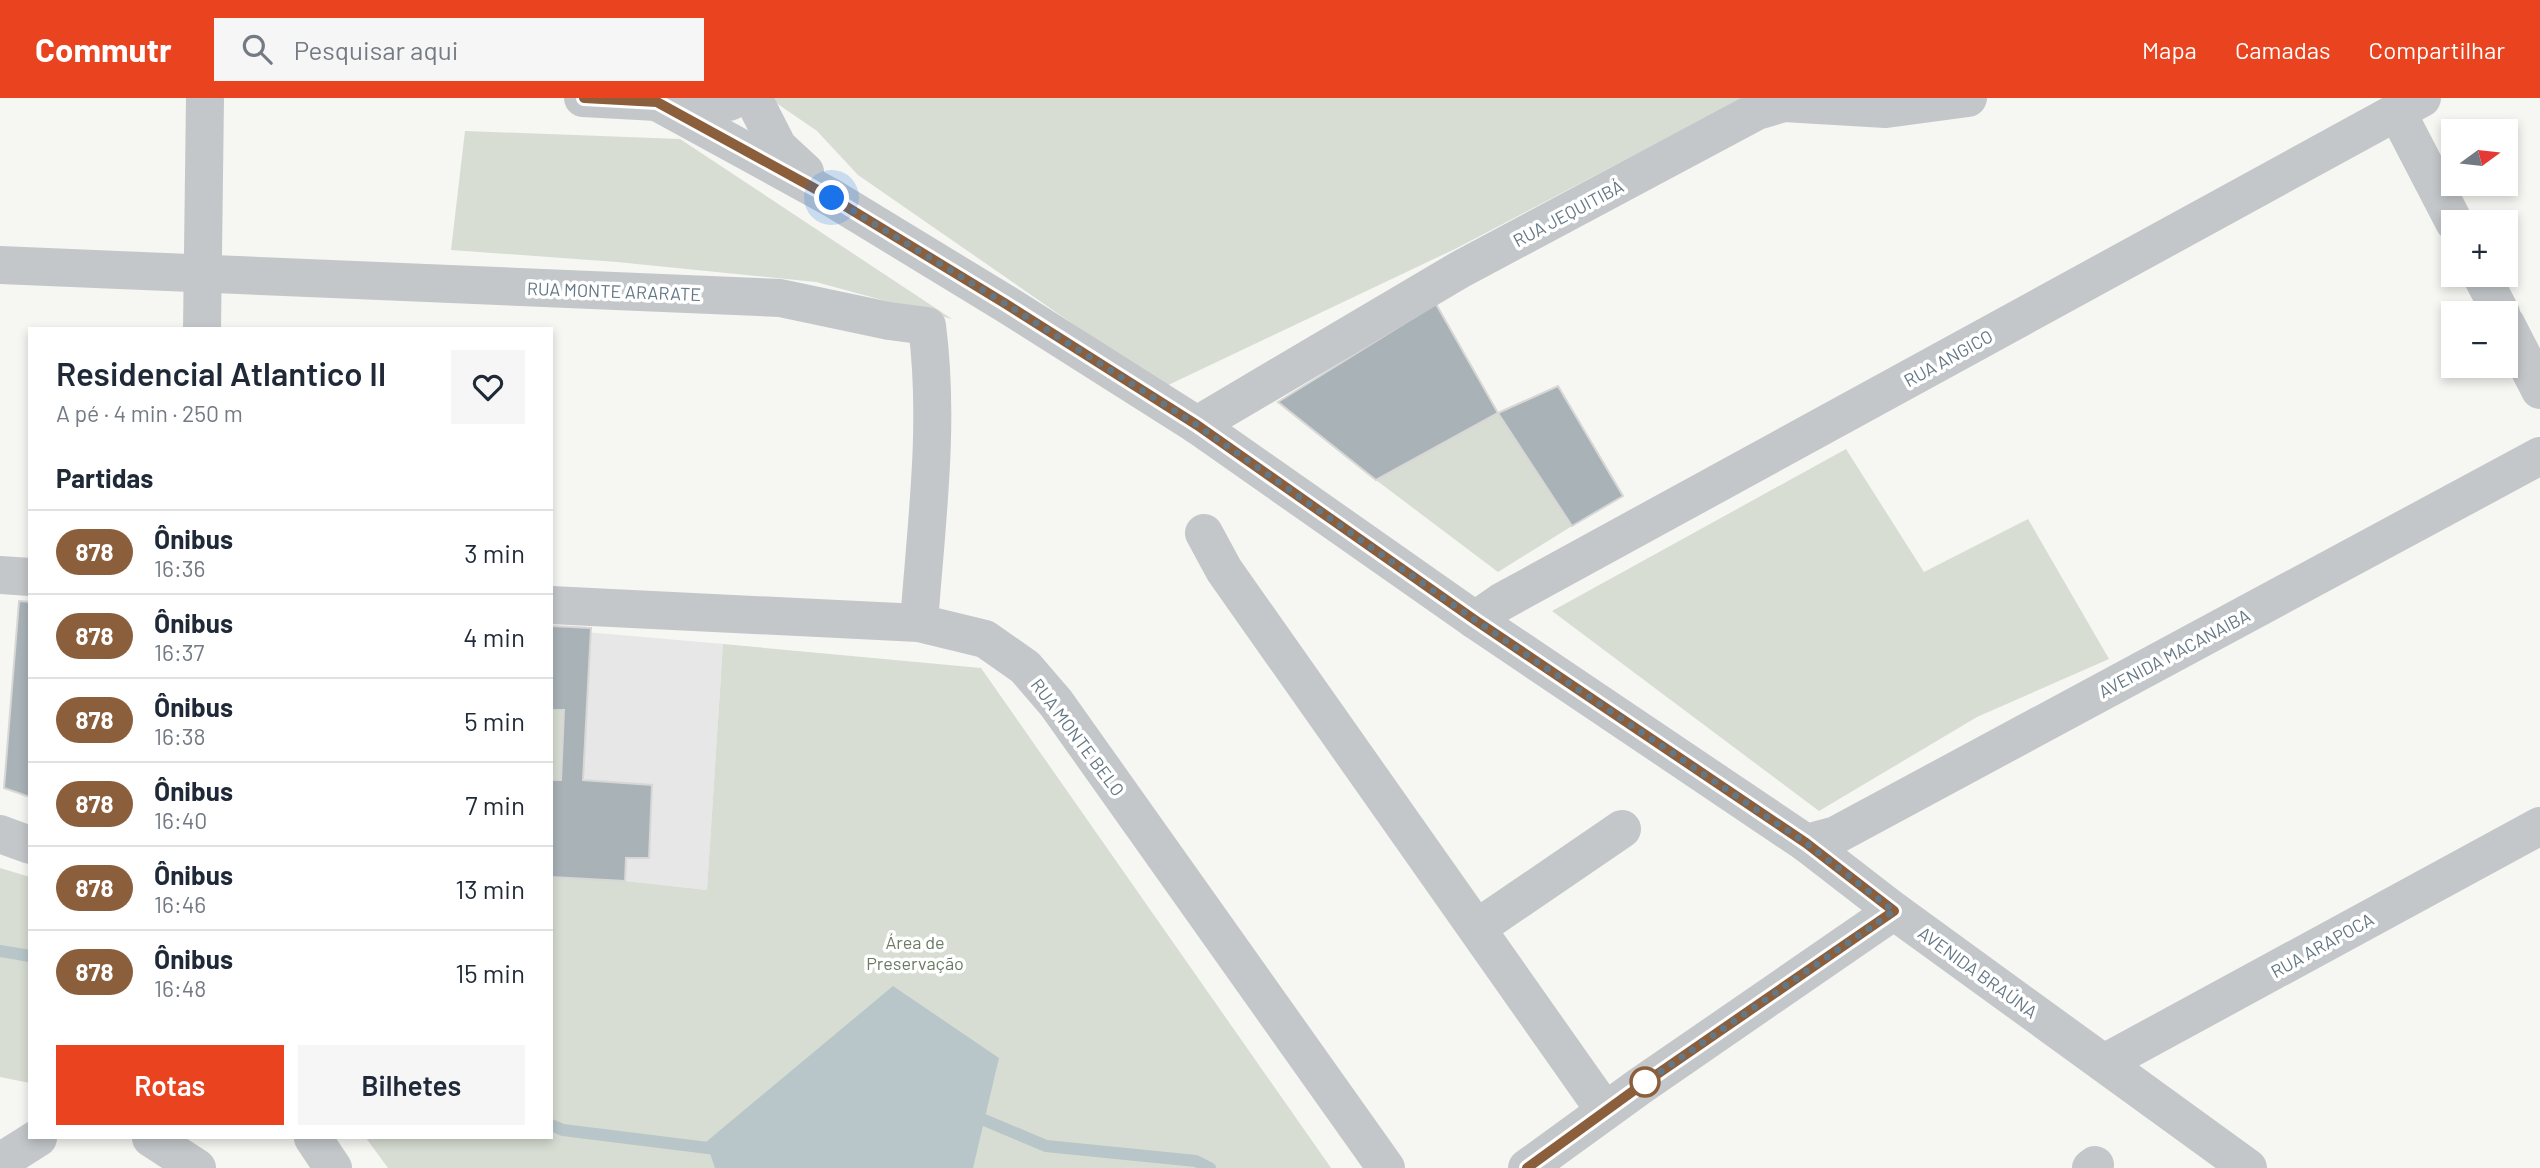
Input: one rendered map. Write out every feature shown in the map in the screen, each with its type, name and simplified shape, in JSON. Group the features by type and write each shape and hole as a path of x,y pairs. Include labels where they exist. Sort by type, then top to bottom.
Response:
{"street":[{"path":"202,327 205,98"},
{"name":"AVENIDA BRAÚNA","path":"583,98 657,102 832,198 1197,425 1475,620 1806,843 1894,911 2248,1168"},
{"path":"657,102 729,102 737,98"},
{"name":"AVENIDA BRAÚNA","path":"753,98 778,147 832,198"},
{"name":"RUA JEQUITIBÁ","path":"1197,425 1461,269 1757,111 1784,103 1886,109 1968,98"},
{"path":"2410,105 2449,210"},
{"name":"RUA ANGICO","path":"1475,620 1501,602 2410,105"},
{"name":"RUA MONTE ARARATE","path":"0,265 780,298 889,321 927,326 932,368 933,417 919,624"},
{"path":"2518,347 2540,390"},
{"name":"AVENIDA MACANAIBA","path":"1806,843 1836,835 2540,456"},
{"path":"1204,533 1224,570 1605,1111"},
{"path":"0,575 28,577"},
{"name":"RUA MONTE BELO","path":"553,605 919,624 985,639 1025,667 1056,702 1386,1168"},
{"name":"RUA ARAPOCA","path":"2104,1063 2540,826"},
{"path":"1477,928 1622,829"},
{"path":"0,834 28,844"},
{"path":"1527,1168 1894,911"},
{"path":"0,1162 36,1139"},
{"path":"153,1139 197,1168"}],"shaded area":[{"path":"553,629 723,644 707,890 625,881 553,877"},
{"path":"893,986 999,1058 973,1168 715,1168 706,1142"}],"green space":[{"path":"769,98 1743,98 1457,248 1164,387 858,175 817,131"},
{"path":"465,131 680,139 952,319 816,282 617,262 451,250"},
{"path":"1498,413 1572,526 1498,572 1376,480"},
{"path":"1846,449 1924,572 2028,519 2109,659 1977,717 1819,811 1552,611"},
{"name":"Área de Preservação","path":"723,644 981,668 1331,1168 388,1168 367,1139 553,1139 553,877 625,881 707,890"},
{"path":"553,710 564,710 561,780 553,780"},
{"path":"0,868 28,876 28,1083 0,1077"}],"building":[{"path":"1436,304 1498,413 1376,480 1278,402"},
{"path":"1558,386 1623,496 1572,526 1498,413"},
{"path":"19,601 28,602 28,796 4,788"},
{"path":"553,626 591,628 583,780 652,785 649,858 626,858 625,881 553,877 553,780 561,780 564,710 553,710"}],"waterway":[{"path":"0,951 28,956"},
{"path":"970,1114 1046,1146 1196,1161 1210,1168"},
{"path":"553,1126 563,1130 724,1150"}],"bus line":[{"name":"878","path":"584,98 657,102 832,198 1006,304 1197,425 1475,620 1806,843 1894,911 1640,1086 1527,1168"}],"route":[{"path":"832,198 1197,425 1475,620 1806,843 1894,911 1640,1086 1645,1082"}]}
